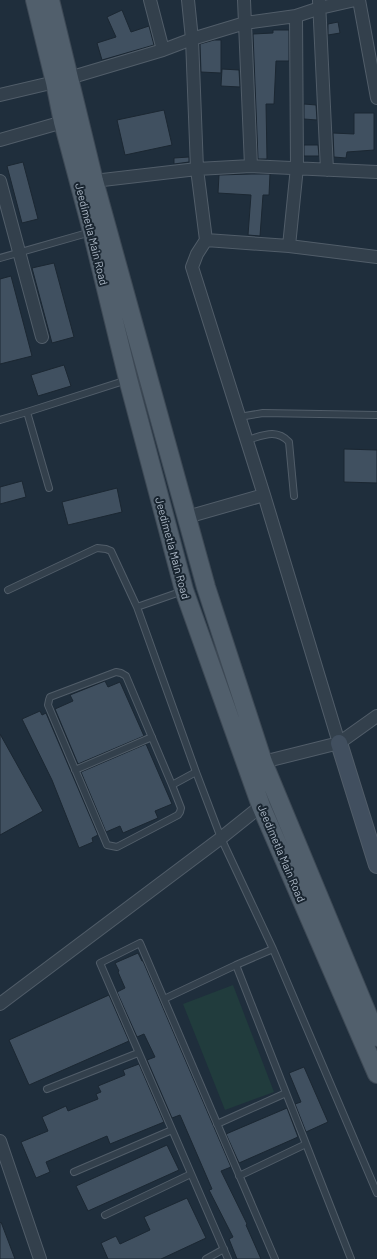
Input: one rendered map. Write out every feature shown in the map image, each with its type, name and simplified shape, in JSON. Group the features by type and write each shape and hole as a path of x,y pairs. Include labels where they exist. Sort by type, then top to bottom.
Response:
{"main road":[{"name":"Jeedimetla Main Road","path":"35,0 94,182 206,587 263,762 377,1037"},
{"name":"Jeedimetla Main Road","path":"50,0 62,80 62,122 92,232 128,379 184,590 261,806 377,1074"}],"street":[{"path":"150,0 163,50"},
{"path":"188,0 192,39 197,169 206,240 197,254 192,267 247,440 377,865"},
{"path":"244,0 251,166"},
{"path":"0,95 62,80 245,24 296,16 319,4 355,0"},
{"path":"359,0 377,98"},
{"path":"319,4 327,170"},
{"path":"289,246 297,167 296,16"},
{"path":"0,140 62,122"},
{"path":"94,182 197,169 251,166 377,172"},
{"path":"0,181 42,337"},
{"path":"206,240 289,246 377,257"},
{"path":"187,517 264,495"},
{"path":"263,762 339,743 377,716"},
{"path":"0,1004 221,838 261,806"},
{"path":"0,1141 40,1259"}],"lane":[{"path":"0,258 92,232"},
{"path":"0,420 128,379"},
{"path":"27,412 49,488"},
{"path":"239,417 263,413 377,415"},
{"path":"247,440 270,433 285,437 289,442 294,496"},
{"path":"8,590 97,548 111,551 137,607 221,838 273,949 377,1193"},
{"path":"137,607 184,590"},
{"path":"116,672 121,673 126,676 152,737 172,785 180,812 178,815 117,847 107,845 48,705 48,700 50,697 116,672"},
{"path":"75,770 152,737"},
{"path":"172,785 196,772"},
{"path":"228,1259 100,962 140,943 275,1259"},
{"path":"164,999 273,949"},
{"path":"236,965 351,1259"},
{"path":"47,1089 138,1053"},
{"path":"217,1124 286,1092"},
{"path":"74,1172 172,1130"},
{"path":"240,1176 306,1144"},
{"path":"105,1215 191,1174"},
{"path":"206,1259 224,1250"}],"green space":[{"path":"233,985 274,1092 225,1110 183,1004"}],"building":[{"path":"122,10 131,32 149,26 154,45 102,60 97,43 116,37 107,17"},
{"path":"338,22 340,33 328,35 328,24"},
{"path":"273,30 289,30 289,61 276,61 274,104 266,104 267,159 258,159 253,34 273,33"},
{"path":"214,40 221,40 221,73 201,72 200,44"},
{"path":"222,69 239,70 240,87 221,86"},
{"path":"304,104 316,105 317,120 304,119"},
{"path":"164,110 172,145 125,155 117,120"},
{"path":"354,113 374,113 374,150 347,152 346,158 334,157 333,133 354,134"},
{"path":"304,145 318,145 319,156 304,156"},
{"path":"189,157 189,162 174,164 174,158"},
{"path":"23,162 38,219 22,223 7,166"},
{"path":"270,174 269,195 263,195 260,236 248,235 251,195 218,193 219,175"},
{"path":"54,263 74,337 52,343 32,268"},
{"path":"11,276 32,356 0,364 0,279"},
{"path":"64,365 71,386 38,396 31,375"},
{"path":"344,449 377,450 377,483 344,482"},
{"path":"22,481 26,497 0,504 0,487"},
{"path":"117,488 122,512 68,525 62,502"},
{"path":"105,681 108,687 120,682 144,736 78,764 55,709 73,701 70,695"},
{"path":"40,711 42,715 46,713 98,835 92,838 93,842 79,848 52,780 22,719"},
{"path":"0,734 43,811 0,835"},
{"path":"146,744 172,804 155,811 158,818 123,833 120,826 106,832 81,772"},
{"path":"138,953 143,961 231,1167 221,1171 247,1224 246,1225 261,1259 237,1259 229,1239 233,1237 209,1190 212,1189 180,1115 172,1118 147,1060 155,1057 144,1034 137,1037 117,992 125,988 115,963"},
{"path":"109,995 129,1041 29,1085 9,1040"},
{"path":"139,1064 164,1122 110,1144 107,1136 46,1162 50,1172 36,1178 21,1142 48,1131 42,1117 66,1106 68,1111 98,1099 96,1094 101,1092 98,1086 125,1075 123,1070"},
{"path":"304,1067 328,1122 306,1132 295,1104 301,1102 289,1073"},
{"path":"287,1108 298,1137 239,1163 226,1134"},
{"path":"167,1145 179,1170 88,1211 76,1186"},
{"path":"187,1198 206,1238 161,1259 108,1259 101,1243 116,1236 120,1244 150,1230 144,1217"},
{"path":"1,1222 15,1259 0,1259"}]}
